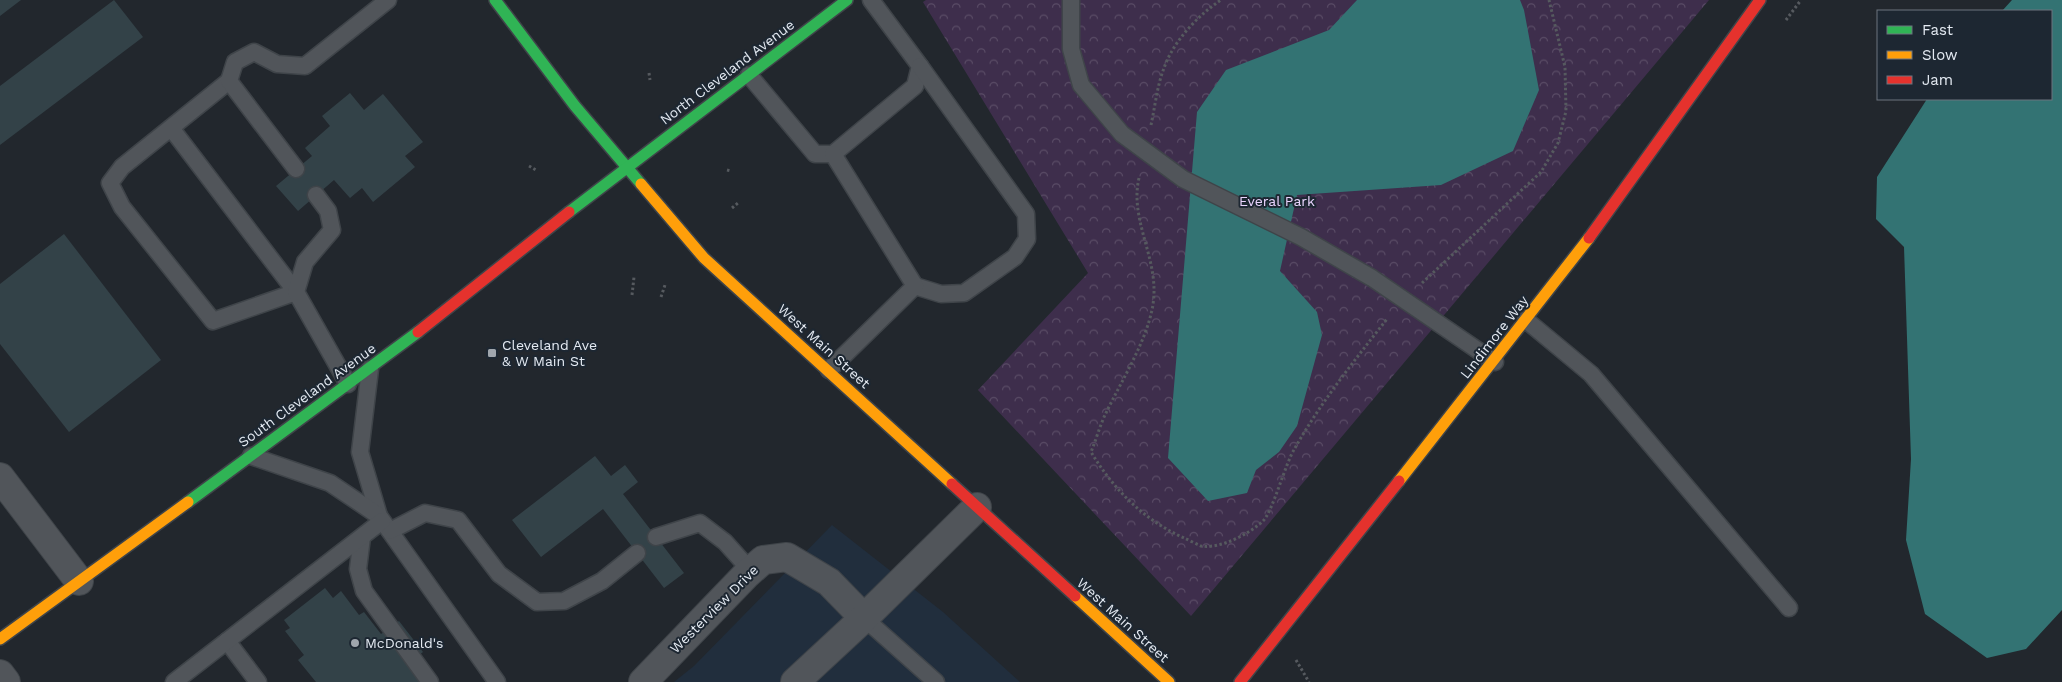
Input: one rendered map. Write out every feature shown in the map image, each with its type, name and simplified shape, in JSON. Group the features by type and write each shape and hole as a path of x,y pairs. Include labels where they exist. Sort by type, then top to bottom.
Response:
{"main road":[{"name":"West Main Street","path":"494,0 555,82 704,258 1169,682"},
{"name":"North Cleveland Avenue","path":"626,168 847,0"},
{"name":"Lindimore Way","path":"1240,682 1495,362 1583,247 1760,0"},
{"name":"South Cleveland Avenue","path":"0,639 370,369 626,168"}],"street":[{"path":"0,478 79,582"},
{"path":"795,682 864,618 977,507"},
{"name":"Westerview Drive","path":"643,682 750,571 763,560 787,557 828,582 864,618"},
{"path":"0,674 6,682"}],"lane":[{"path":"296,292 213,321 122,207 110,183 122,167 229,81 235,62 254,52 277,64 305,66 388,0"},
{"path":"833,154 915,286 941,294 964,293 1016,257 1027,239 1026,214 871,0"},
{"path":"1071,0 1071,49 1081,86 1122,134 1183,179 1301,237 1402,298 1495,362"},
{"path":"749,74 815,154 833,154 915,86 920,66"},
{"path":"229,81 296,169"},
{"path":"171,128 296,292 348,384"},
{"path":"296,292 305,262 332,230 328,211 316,195"},
{"path":"829,370 915,286"},
{"path":"1526,320 1591,374 1789,608"},
{"path":"370,369 360,452 384,523 498,682"},
{"path":"251,456 330,483 384,523"},
{"path":"174,682 362,537 384,523 425,513 458,520 499,574 537,602 564,600 587,589 602,581 637,553"},
{"path":"656,537 700,523 725,542 750,571"},
{"path":"362,537 358,569 364,591 430,682"},
{"path":"864,618 936,682"},
{"path":"227,641 258,682"}],"path":[{"path":"1221,0 1208,9 1182,37 1164,67 1138,182 1139,221 1151,262 1154,291 1148,322 1131,366 1105,415 1092,452 1103,472 1126,500 1162,528 1201,546 1218,545 1244,535 1264,520 1294,450 1329,393 1402,298 1474,236 1541,172 1558,143 1566,111 1565,67 1549,0"},
{"path":"649,73 650,80"},
{"path":"530,166 536,170"},
{"path":"732,208 738,203"},
{"path":"632,295 634,278"},
{"path":"660,297 665,285"},
{"path":"1294,657 1309,682"}],"shaded area":[{"path":"1357,0 1520,0 1524,10 1539,90 1513,151 1441,185 1297,195 1280,271 1317,312 1322,335 1297,426 1279,452 1256,470 1247,493 1208,501 1168,458 1197,112 1226,70 1329,30"},
{"path":"2012,0 2062,0 2062,610 2026,649 1987,658 1925,614 1906,540 1911,459 1904,247 1876,219 1877,177 1926,100 2052,100 2052,10 2003,10"},
{"path":"832,525 943,612 1020,682 674,682 694,666"}],"green space":[{"name":"Everal Park","path":"926,0 1709,0 1191,616 978,390 1088,273 923,2"}],"building":[{"path":"0,0 21,0 0,16"},
{"path":"114,0 143,37 0,145 0,86"},
{"path":"350,93 364,110 383,94 423,142 405,156 415,167 373,202 362,188 350,198 334,180 298,211 276,186 312,156 305,148 330,126 322,116"},
{"path":"64,234 161,360 69,432 0,344 0,284"},
{"path":"595,456 611,476 625,465 638,482 623,494 684,573 664,588 603,509 541,557 512,520"},
{"name":"McDonald's","path":"325,588 333,598 341,591 359,615 364,612 381,634 399,621 423,652 411,662 427,682 316,682 298,660 304,655 285,631 290,628 284,620"}],"traffic: fast":[{"path":"495,0 575,106 641,184"},
{"path":"569,212 847,0"},
{"path":"188,502 418,332"}],"traffic: slow":[{"path":"641,184 704,258 952,484"},
{"path":"1399,481 1589,238"},
{"path":"0,639 188,502"},
{"path":"1075,596 1169,682"}],"traffic: jam":[{"path":"1589,238 1760,0"},
{"path":"418,332 569,212"},
{"path":"1240,682 1399,481"},
{"path":"952,484 1075,596"}],"place":[{"name":"Cleveland Ave & W Main St","path":"492,353"},
{"name":"McDonald's","path":"355,643"}]}
